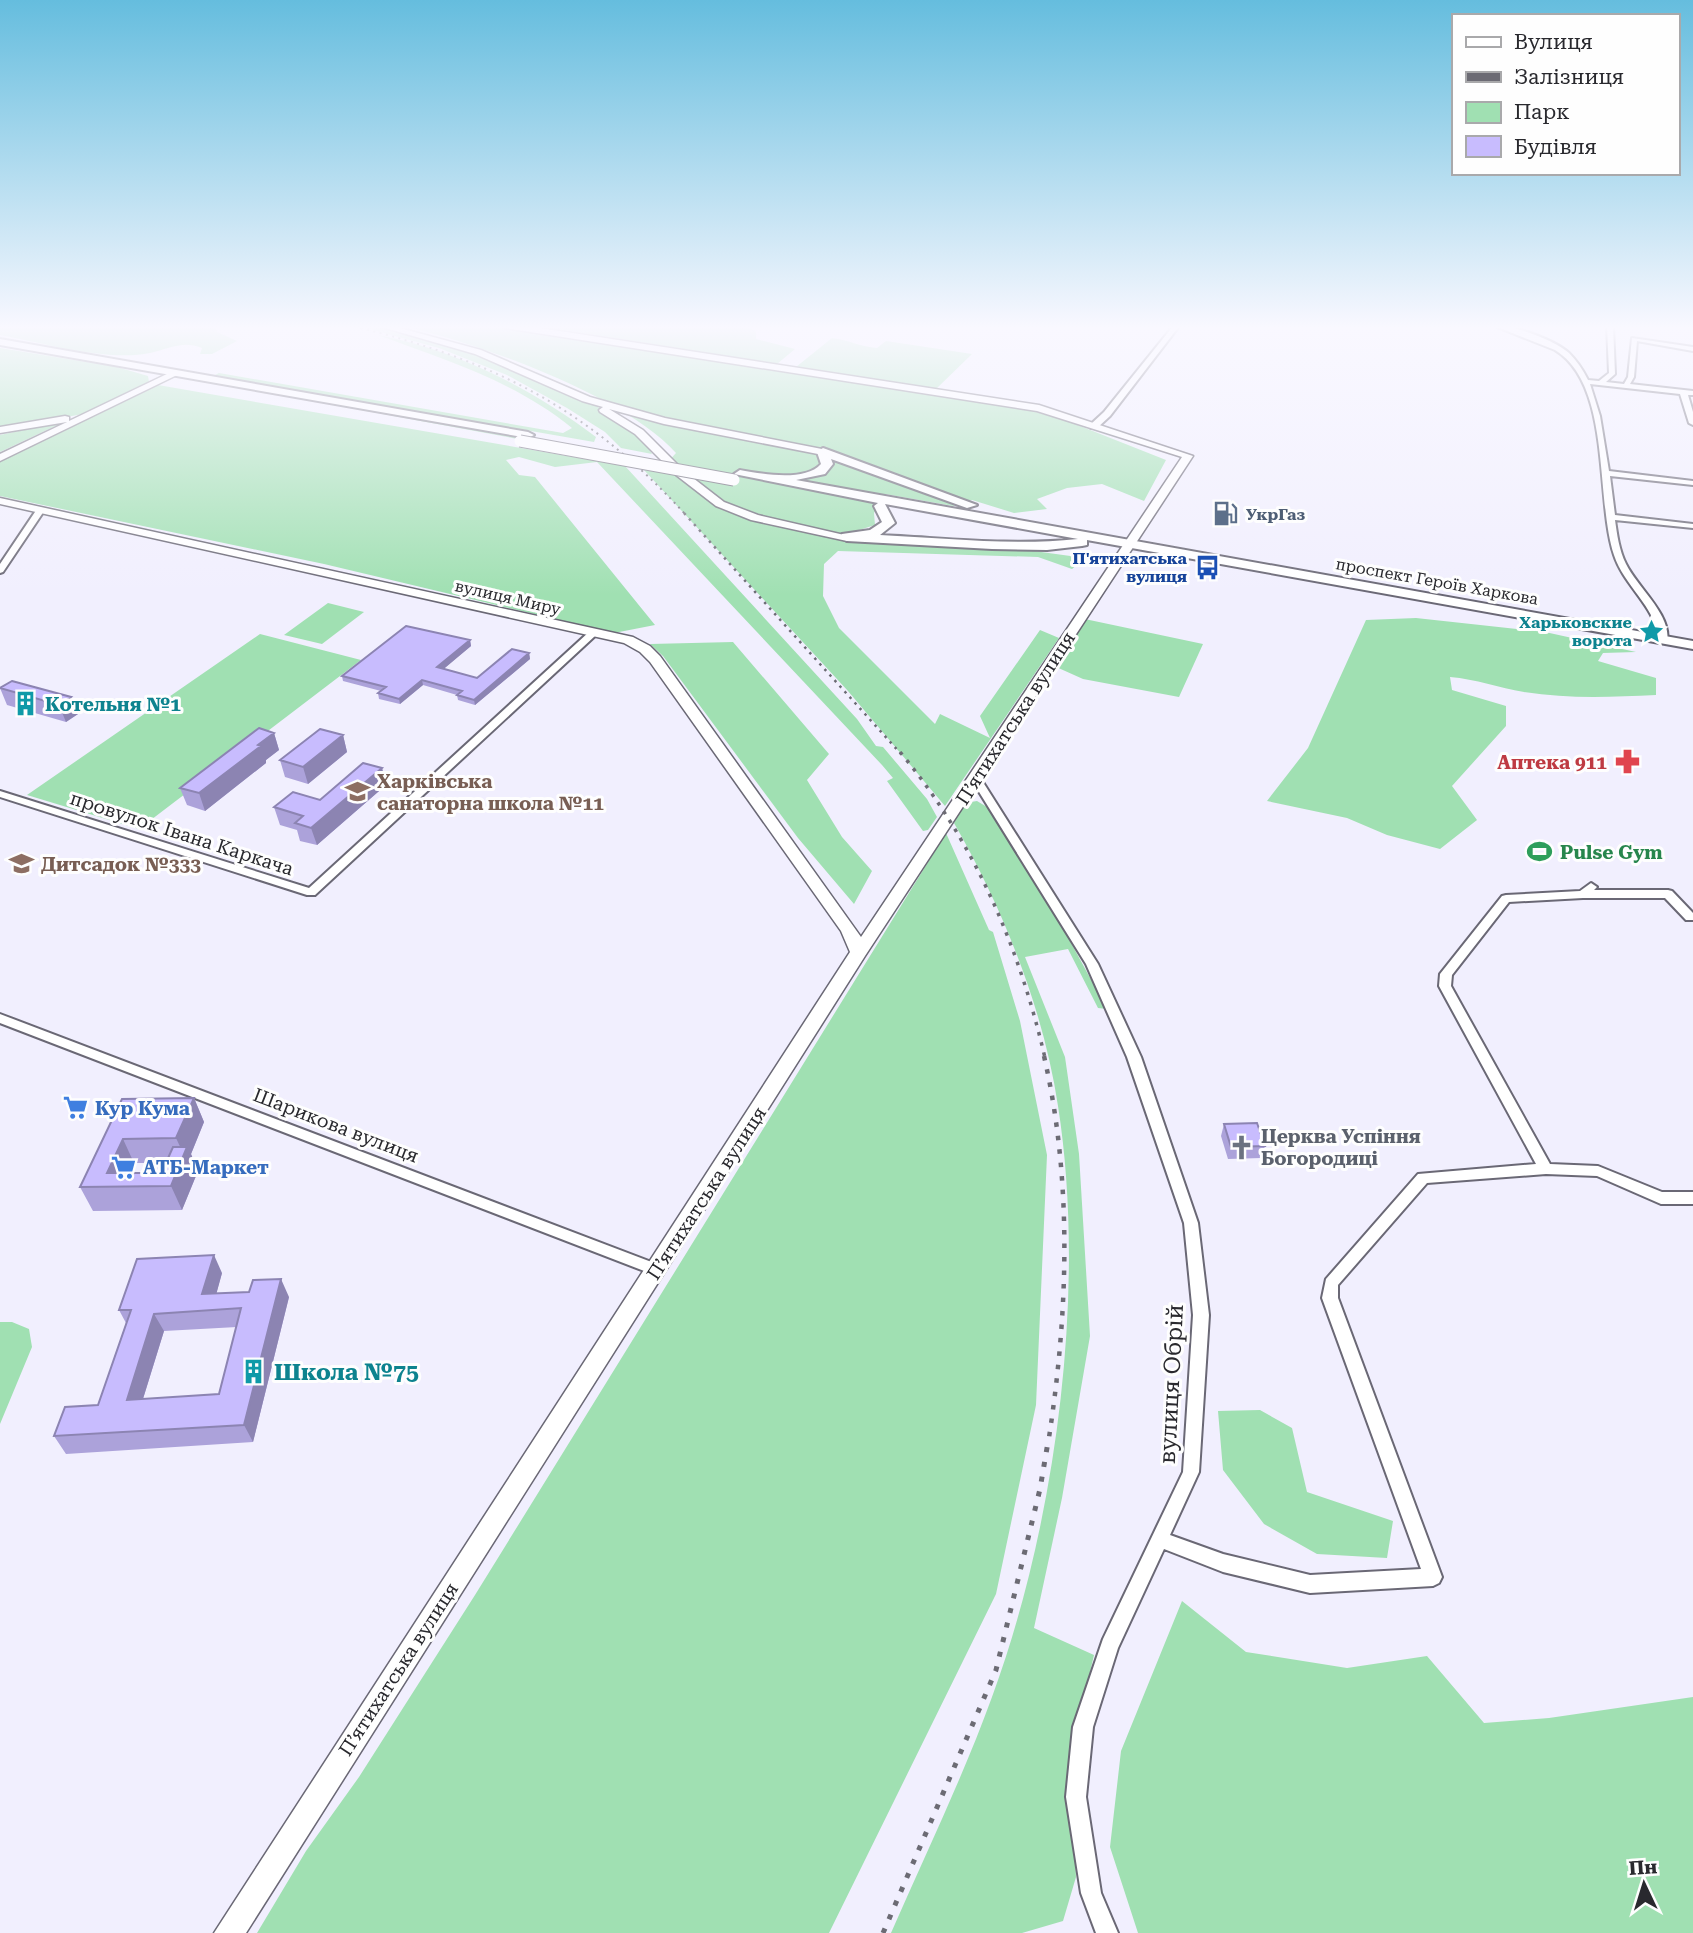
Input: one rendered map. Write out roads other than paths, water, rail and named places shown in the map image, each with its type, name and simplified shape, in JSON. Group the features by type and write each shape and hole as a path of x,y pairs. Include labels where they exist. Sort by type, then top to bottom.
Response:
{"main road":[{"path":"399,415 737,477"},
{"path":"755,477 792,478 821,471 827,464 823,452"},
{"path":"823,452 1014,521"},
{"name":"проспект Героїв Харкова","path":"737,477 755,477 1014,521 1127,545 1693,645"},
{"name":"проспект Героїв Харкова","path":"737,477 1082,542 1127,545"},
{"path":"848,537 874,533 886,527 890,520 880,506"},
{"path":"848,537 992,545 1082,542"}],"street":[{"path":"612,415 639,432 680,473 720,504 755,518 848,537"},
{"path":"643,415 823,452"},
{"path":"1061,415 1094,426 1106,415"},
{"path":"1594,415 1617,553 1631,583 1664,627 1664,639"},
{"path":"0,430 85,416"},
{"path":"0,458 85,416"},
{"name":"П’ятихатська вулиця","path":"229,1933 859,952 1188,456 1094,426"},
{"path":"1606,474 1693,483"},
{"name":"вулиця Миру","path":"0,501 628,640 645,649 655,659 849,930 859,952"},
{"path":"0,570 40,511"},
{"path":"1612,517 1693,526"},
{"name":"провулок Івана Каркача","path":"0,793 311,892 592,634"},
{"name":"вулиця Обрій","path":"976,779 1092,964 1134,1056 1191,1223 1201,1315 1191,1472 1110,1646 1083,1727 1076,1797 1091,1893 1107,1933"},
{"path":"1546,1169 1445,986 1446,974 1506,899 1587,891 1668,894 1690,916"},
{"name":"Шарикова вулиця","path":"0,1018 657,1270"},
{"path":"1161,1540 1223,1563 1310,1584 1433,1577 1330,1298 1331,1283 1423,1178 1546,1169 1598,1171 1661,1198 1693,1198"}],"railway":[{"path":"571,415 611,444 684,513"},
{"path":"684,513 901,754"},
{"path":"900,752 926,786 972,858 1022,975 1045,1058"},
{"path":"1044,1056 1060,1152 1064,1250 1060,1347 1048,1444"},
{"path":"883,1933 996,1670 1040,1489 1048,1442"}],"place":[{"name":"УкрГаз","path":"1226,514"},
{"name":"П'ятихатська вулиця","path":"1207,567"},
{"name":"Харьковские ворота","path":"1652,631"},
{"name":"Котельня №1","path":"25,704"},
{"name":"Аптека 911","path":"1627,762"},
{"name":"Харківська санаторна школа №11","path":"357,792"},
{"name":"Pulse Gym","path":"1540,852"},
{"name":"Дитсадок №333","path":"21,864"},
{"name":"Кур Кума","path":"75,1108"},
{"name":"Церква Успіння Богородиці","path":"1241,1147"},
{"name":"АТБ-Маркет","path":"123,1167"},
{"name":"Школа №75","path":"254,1372"}]}
